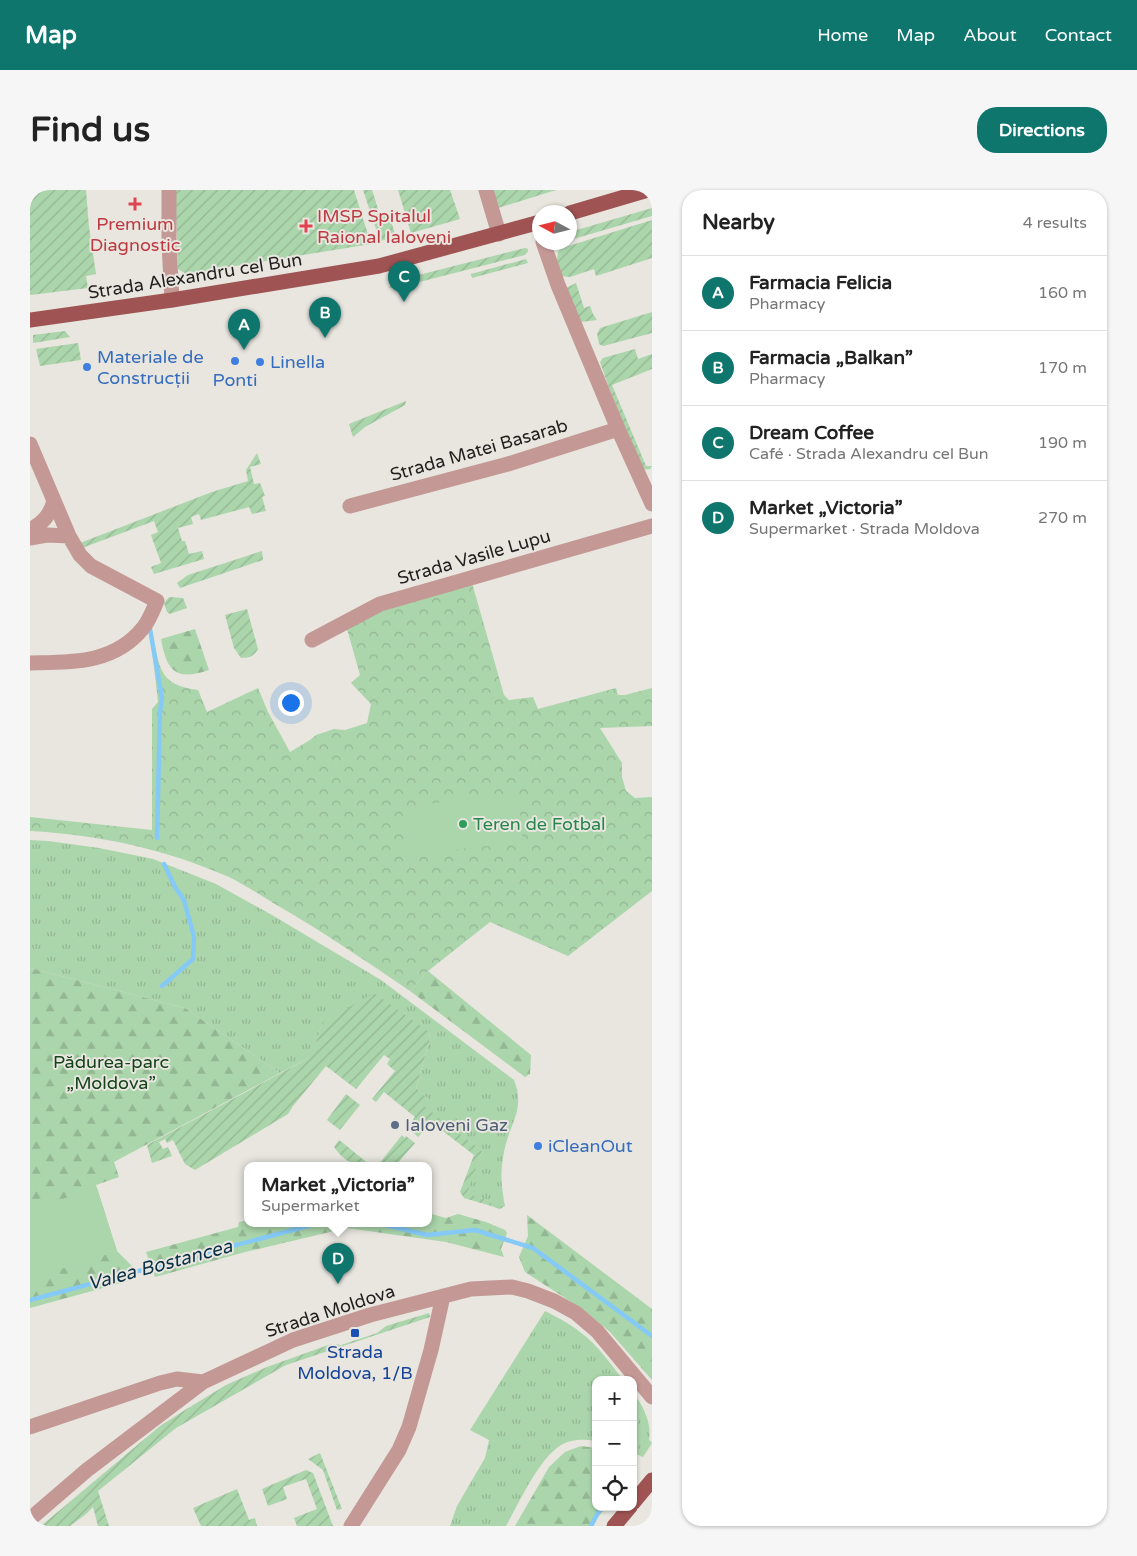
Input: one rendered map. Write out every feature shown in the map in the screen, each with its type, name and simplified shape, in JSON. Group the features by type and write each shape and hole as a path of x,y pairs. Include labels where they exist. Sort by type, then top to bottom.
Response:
{"main road":[{"path":"577,211 648,190"},
{"name":"Strada Alexandru cel Bun","path":"30,320 172,300 380,266 499,234 532,227"},
{"path":"637,1498 652,1480"},
{"path":"614,1526 627,1511"}],"street":[{"path":"169,190 172,300"},
{"path":"486,190 499,234"},
{"path":"545,250 618,429 652,504"},
{"name":"Strada Matei Basarab","path":"350,506 508,464 618,429"},
{"path":"30,444 69,536 80,555 91,566 158,601 144,628 124,647 112,654 97,658 30,663"},
{"path":"30,530 40,524 51,511 54,501"},
{"name":"Strada Vasile Lupu","path":"312,640 380,604 652,526"},
{"path":"30,538 47,535 69,536"},
{"name":"Strada Moldova","path":"30,1519 87,1470 203,1382 293,1340 370,1315 471,1289 512,1287 554,1301 576,1313 596,1331 652,1397"},
{"path":"351,1526 399,1450 409,1427 431,1350 443,1296"},
{"path":"30,1427 160,1383 177,1379 203,1382"}],"green space":[{"path":"30,190 86,190 96,274 86,276 88,288 30,295"},
{"name":"IMSP Spitalul Raional Ialoveni","path":"175,190 354,190 371,244 186,274 178,269"},
{"path":"363,190 372,190 379,212 389,215 396,237 380,241"},
{"path":"398,190 450,190 460,219 411,233"},
{"path":"493,190 556,190 498,208"},
{"path":"652,208 652,216 577,238 577,230"},
{"path":"652,220 652,258 596,276 594,269 570,277 561,276 557,260 558,251 577,250 577,243"},
{"path":"525,248 528,251 525,255 396,288 389,288 392,283 403,279"},
{"path":"526,259 528,263 472,278 471,274"},
{"path":"576,283 584,308 590,306 597,320 581,322 566,288"},
{"path":"652,312 652,333 603,346 599,344 597,334 600,328"},
{"path":"65,331 70,337 33,343 33,335"},
{"path":"78,343 81,360 40,366 36,349"},
{"path":"635,349 638,359 652,354 652,369 612,385 646,466 652,466 650,469 642,470 600,362 603,358"},
{"path":"406,401 405,405 365,427 353,437 349,424"},
{"path":"257,453 261,464 250,467 254,484 260,483 265,496 262,497 266,511 252,514 249,507 201,520 199,514 191,517 193,524 178,528 189,554 202,551 204,559 154,574 151,567 161,563 151,535 158,532 154,521 82,548 80,543 212,492 248,481 246,470"},
{"path":"262,551 263,560 180,588 177,583 188,575"},
{"path":"472,583 504,695 509,700 533,697 538,709 616,688 618,695 625,695 652,688 652,726 600,728 622,763 622,777 626,791 635,798 652,797 652,891 568,956 490,922 428,971 410,991 327,935 229,877 181,859 132,845 82,836 30,831 30,817 152,830 152,709 158,702 151,641 153,639 158,660 165,675 176,685 198,690 207,712 258,688 268,712 290,752 316,735 334,729 345,730 367,723 371,704 351,683 360,675 347,629 382,610"},
{"path":"169,597 183,598 187,608 170,614 167,612 164,603"},
{"path":"247,609 258,649 251,656 241,658 234,648 225,615"},
{"path":"195,629 209,670 181,674 170,666 166,659 161,639"},
{"name":"Teren de Fotbal","path":"518,793 523,842 407,855 402,807"},
{"path":"30,840 99,848 153,859 216,884 381,980 514,1080 518,1100 517,1109 506,1142 502,1166 505,1206 500,1209 491,1206 492,1202 466,1193 482,1151 423,1106 428,1099 416,1088 430,1039 429,1032 322,1023 313,1054 280,1073 185,1008 30,968"},
{"name":"Pădurea-parc „Moldova”","path":"30,968 185,1008 280,1073 114,1162 119,1177 96,1185 117,1251 132,1266 136,1279 30,1308"},
{"path":"428,971 531,1055 530,1074 525,1077 410,991"},
{"path":"374,993 429,1032 430,1039 416,1088 428,1099 424,1106 482,1151 467,1193 492,1202 491,1206 464,1198 460,1192 474,1155 431,1122 418,1137 408,1127 415,1117 384,1092 376,1102 372,1099 395,1071 387,1064 390,1059 384,1055 356,1089 326,1066 288,1114 195,1170 185,1164 173,1140 167,1143 165,1139 159,1142 163,1149 168,1147 172,1156 152,1163 147,1145 307,1059 313,1053 322,1023"},
{"path":"346,1094 360,1105 340,1130 327,1120"},
{"path":"402,1135 415,1143 399,1162 380,1162"},
{"path":"339,1140 366,1162 349,1162 334,1147"},
{"path":"97,1188 117,1251 30,1279 30,1209"},
{"path":"432,1214 446,1218 458,1214 486,1222 505,1230 507,1233 501,1249 504,1257 446,1242 347,1228 245,1252 155,1277 146,1252 238,1227 239,1222 244,1221 244,1227 432,1227"},
{"path":"527,1215 652,1309 652,1380 610,1332 585,1311 525,1272 519,1257 528,1236"},
{"path":"545,1311 568,1323 592,1342 620,1376 592,1376 592,1441 569,1442 553,1451 537,1470 506,1526 450,1526 457,1506 485,1458 489,1440 470,1430"},
{"path":"429,1313 430,1317 286,1365 176,1428 98,1491 109,1526 98,1526 93,1507 70,1526 41,1526 160,1426 226,1385 267,1367 331,1344 341,1345 377,1333 386,1326"},
{"path":"637,1399 646,1415 650,1434 649,1440 652,1443 643,1457 637,1455"},
{"path":"581,1446 592,1447 592,1511 603,1511 590,1526 515,1526 549,1467 565,1452"},
{"path":"320,1453 342,1509 337,1510 323,1470 308,1459"},
{"path":"306,1470 313,1473 333,1526 297,1526 294,1518 317,1509 306,1479 283,1487 287,1499 268,1506 262,1489"},
{"path":"237,1489 249,1520 255,1518 257,1526 201,1526 193,1508"}],"waterway":[{"path":"150,629 162,698 157,838"},
{"path":"162,986 193,959 194,937 184,900 175,887 164,864"},
{"name":"Valea Bostancea","path":"30,1300 304,1227"},
{"name":"Valea Bostancea","path":"394,1227 427,1235 475,1230 533,1248 652,1336"},
{"path":"591,1526 599,1511"}],"place":[{"name":"Premium Diagnostic","path":"135,204"},
{"name":"IMSP Spitalul Raional Ialoveni","path":"306,226"},
{"name":"Dream Coffee","path":"404,302"},
{"name":"Farmacia „Balkan”","path":"325,338"},
{"name":"Farmacia Felicia","path":"244,350"},
{"name":"Ponti","path":"235,361"},
{"name":"Linella","path":"260,362"},
{"name":"Materiale de Construcții","path":"87,367"},
{"name":"Teren de Fotbal","path":"463,824"},
{"name":"Ialoveni Gaz","path":"395,1125"},
{"name":"iCleanOut","path":"538,1146"},
{"name":"Market „Victoria”","path":"338,1284"},
{"name":"Strada Moldova, 1/B","path":"355,1333"}]}
